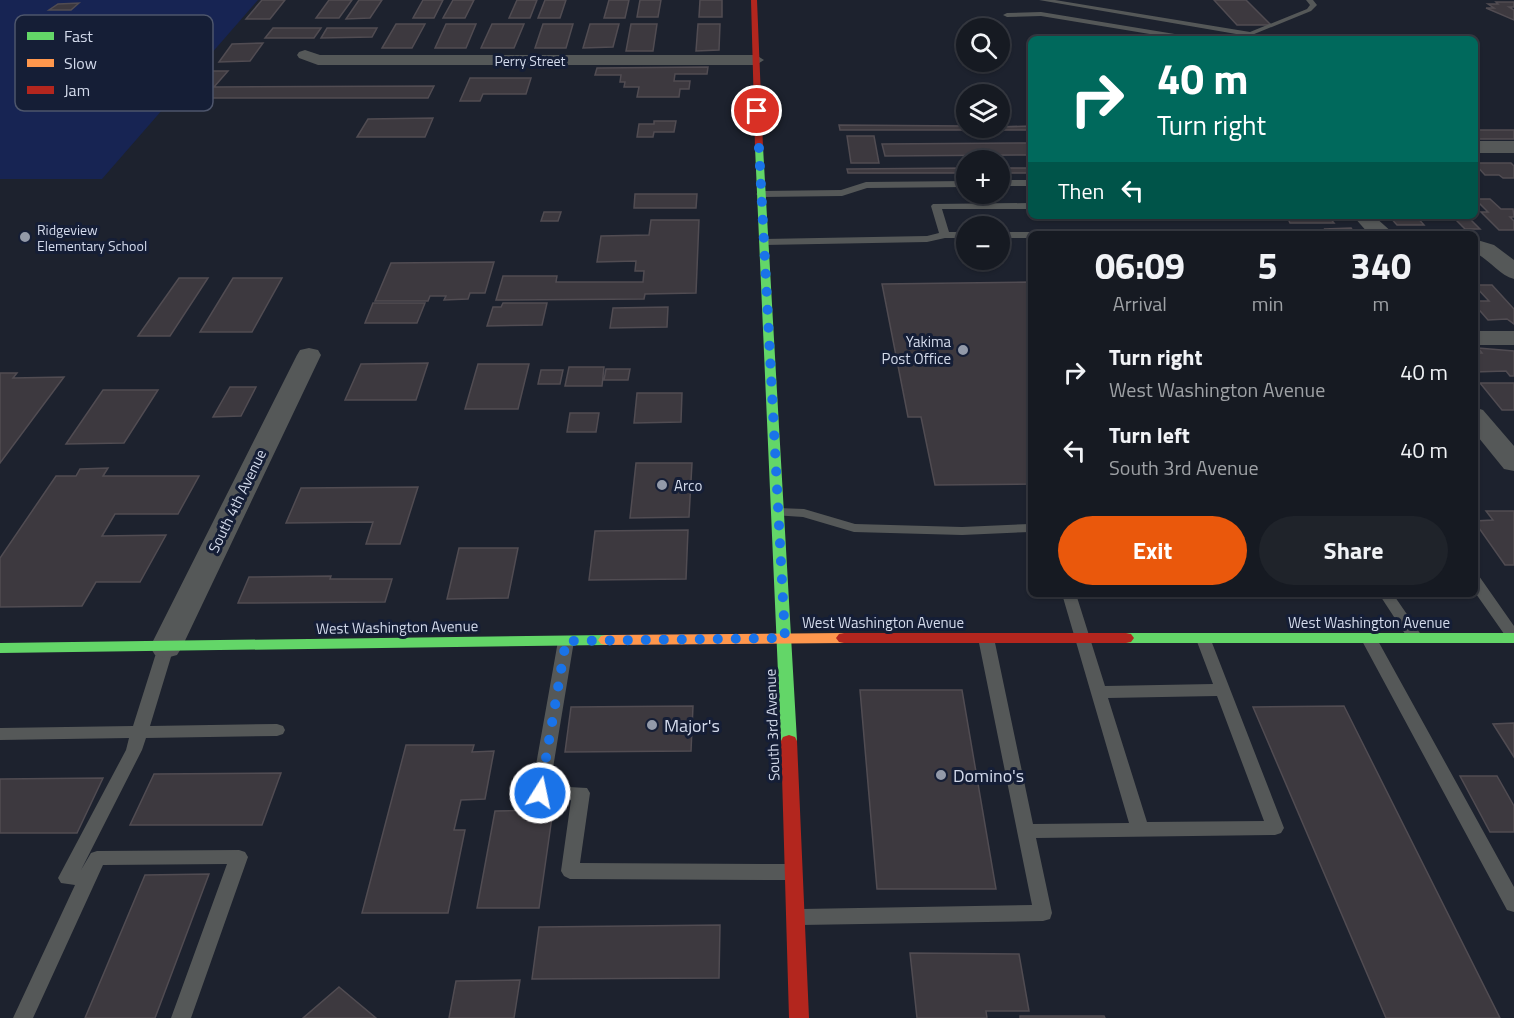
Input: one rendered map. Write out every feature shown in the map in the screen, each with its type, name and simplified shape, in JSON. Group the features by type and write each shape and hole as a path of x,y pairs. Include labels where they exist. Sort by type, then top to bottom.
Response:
{"street":[{"name":"South 3rd Avenue","path":"754,0 761,194 785,638 799,1018"},
{"name":"Perry Street","path":"305,55 318,60 756,60"},
{"path":"1478,147 1514,147"},
{"path":"1365,219 1379,231"},
{"path":"1478,246 1496,255 1514,272"},
{"path":"1478,338 1514,338"},
{"name":"South 4th Avenue","path":"166,647 309,355"},
{"path":"1478,420 1514,463"},
{"name":"West Washington Avenue","path":"0,648 785,638 1514,638"}],"lane":[{"path":"1042,0 1250,34"},
{"path":"1246,36 1309,10 1314,5 1309,0"},
{"path":"1007,15 1041,15 1174,36"},
{"path":"1010,183 1028,183"},
{"path":"761,194 842,193 866,185 956,184"},
{"path":"945,235 936,206 1028,206"},
{"path":"764,242 927,239 956,235"},
{"path":"1010,235 1028,235"},
{"path":"778,512 804,513 854,528 962,531 1028,528"},
{"path":"1478,585 1514,638"},
{"path":"1070,597 1140,830"},
{"path":"1388,597 1416,639"},
{"path":"796,917 1043,913 986,638"},
{"path":"1026,831 1275,828 1204,639"},
{"path":"1369,639 1514,904"},
{"path":"566,641 540,793 581,793 570,871 794,872"},
{"path":"88,877 67,878 134,750 166,647"},
{"path":"1099,692 1224,690"},
{"path":"0,734 277,730"},
{"path":"23,1018 97,858 239,856 181,1018"}],"shaded area":[{"path":"0,0 258,0 213,52 213,15 15,15 15,111 161,111 102,179 0,179"}],"building":[{"path":"262,0 285,0 270,19 246,19"},
{"path":"329,0 352,0 339,18 316,18"},
{"path":"359,0 382,0 370,18 346,19"},
{"path":"423,0 443,0 434,18 413,18"},
{"path":"453,0 474,0 465,18 443,18"},
{"path":"517,0 537,0 530,18 509,18"},
{"path":"545,0 566,0 560,18 538,18"},
{"path":"609,0 629,0 625,18 604,18"},
{"path":"640,0 661,0 658,17 637,17"},
{"path":"700,0 722,0 722,17 699,17"},
{"path":"1214,0 1246,0 1271,25 1237,25"},
{"path":"1496,2 1514,2 1514,7 1509,7 1514,10 1514,20 1486,8 1494,8 1488,4 1498,4"},
{"path":"79,3 71,10 49,10 58,4"},
{"path":"396,24 425,24 412,48 382,48"},
{"path":"446,24 476,24 466,48 435,48"},
{"path":"492,24 524,24 514,48 481,48"},
{"path":"543,24 573,24 566,48 535,48"},
{"path":"590,24 619,24 613,47 583,48"},
{"path":"631,24 657,24 653,51 626,51"},
{"path":"698,24 720,24 719,50 696,51"},
{"path":"273,28 321,28 314,38 265,38"},
{"path":"327,28 377,28 372,37 321,38"},
{"path":"263,43 250,61 219,62 232,44"},
{"path":"708,67 707,74 675,74 674,81 690,81 689,89 680,89 679,97 637,97 639,87 624,87 625,82 620,82 621,75 595,75 597,68"},
{"path":"213,71 228,71 214,87 434,86 428,98 213,98"},
{"path":"470,78 531,78 526,94 483,94 480,101 460,101"},
{"path":"433,118 425,137 357,137 368,119"},
{"path":"654,121 676,121 674,132 654,132 653,137 637,137 639,124 654,124"},
{"path":"839,125 956,126 956,130 840,130"},
{"path":"1028,126 1028,130 1010,130 1010,127"},
{"path":"1478,130 1514,130 1514,139 1478,139"},
{"path":"847,136 874,136 879,163 851,163"},
{"path":"1028,143 1028,155 1010,155 1010,150 956,150 956,156 885,156 882,144"},
{"path":"1478,163 1511,163 1514,166 1514,178 1485,175 1478,167"},
{"path":"956,168 956,173 848,173 847,169"},
{"path":"1010,168 1028,168 1028,173 1010,173"},
{"path":"635,194 697,194 696,208 634,208"},
{"path":"1478,199 1490,199 1501,209 1513,209 1514,217 1510,217 1514,221 1514,230 1499,230 1481,212 1488,212 1478,202"},
{"path":"544,212 561,212 558,221 541,221"},
{"path":"1288,219 1331,219 1334,223 1290,223"},
{"path":"1392,219 1419,219 1424,225 1397,225"},
{"path":"1455,219 1470,219 1480,229 1465,229"},
{"path":"651,220 699,220 696,293 645,294 644,299 496,300 503,276 557,276 556,282 643,282 644,271 635,271 636,261 597,262 601,236 649,235"},
{"path":"1351,228 1353,231 1327,231 1325,229"},
{"path":"494,262 485,293 470,293 468,299 444,300 446,296 430,296 428,301 375,301 391,263"},
{"path":"179,278 208,278 170,336 138,336"},
{"path":"233,278 282,278 252,332 200,332"},
{"name":"Yakima Post Office","path":"1028,282 1028,484 935,485 921,417 908,417 882,284"},
{"path":"1478,285 1492,285 1514,309 1514,324 1507,319 1488,320 1478,309 1478,301 1489,301 1478,289"},
{"path":"373,303 425,303 417,323 365,323"},
{"path":"503,303 547,303 542,325 487,326 493,307 501,307"},
{"path":"668,307 667,327 610,328 613,308"},
{"path":"1478,348 1514,351 1514,376 1510,376 1506,371 1478,372 1478,353 1482,353"},
{"path":"428,363 416,400 345,400 361,364"},
{"path":"478,364 529,364 518,409 465,409"},
{"path":"569,367 604,367 602,386 565,386"},
{"path":"606,369 630,369 628,380 604,380"},
{"path":"541,370 563,370 560,384 538,384"},
{"path":"0,373 17,373 13,378 64,377 0,463"},
{"path":"1480,383 1514,383 1514,410 1502,410"},
{"path":"230,387 256,387 241,416 213,417"},
{"path":"103,390 158,390 124,443 66,444"},
{"path":"637,393 682,393 681,422 634,423"},
{"path":"570,413 599,413 596,432 567,432"},
{"path":"636,463 692,463 689,517 630,518"},
{"path":"108,468 103,476 199,476 178,514 115,514 102,536 166,535 140,582 96,582 82,606 0,607 0,558 56,476 76,476 80,469"},
{"path":"418,487 400,544 366,544 373,522 286,523 301,488"},
{"path":"1486,511 1514,511 1514,565 1505,565 1478,527 1478,521 1493,520"},
{"path":"688,530 686,579 589,580 595,531"},
{"path":"459,548 518,548 508,598 447,599"},
{"path":"331,576 330,579 392,579 385,602 238,603 249,577"},
{"path":"860,690 962,690 996,889 877,889"},
{"path":"693,706 691,751 565,752 571,707"},
{"path":"1344,706 1500,1018 1386,1018 1253,707"},
{"path":"1514,723 1514,757 1493,724"},
{"path":"406,745 474,745 472,752 494,751 485,799 461,800 454,830 465,830 448,913 362,913"},
{"path":"281,773 262,825 130,825 154,774"},
{"path":"1460,776 1497,776 1514,806 1514,832 1490,832"},
{"path":"103,778 77,833 0,833 0,779"},
{"path":"553,810 539,908 477,908 495,811"},
{"path":"209,874 155,1018 85,1018 145,875"},
{"path":"720,925 719,978 532,979 539,927"},
{"path":"910,953 1019,954 1029,1011 986,1011 987,1018 917,1018"},
{"path":"520,980 514,1018 449,1018 456,981"},
{"path":"339,987 376,1018 303,1018"},
{"path":"1020,1016 1104,1016 1105,1018 1020,1018"}],"traffic: fast":[{"path":"759,147 789,741"},
{"path":"1126,638 1514,638"},
{"path":"0,648 606,640"}],"traffic: slow":[{"path":"606,640 844,638"}],"traffic: jam":[{"path":"754,0 759,147"},
{"path":"844,638 1126,638"},
{"path":"789,741 799,1018"}],"place":[{"name":"Ridgeview Elementary School","path":"25,237"},
{"name":"Yakima Post Office","path":"963,350"},
{"name":"Arco","path":"662,485"},
{"name":"Major's","path":"652,725"},
{"name":"Domino's","path":"941,775"}],"route":[{"path":"540,793 566,641 785,638 757,111"}]}
